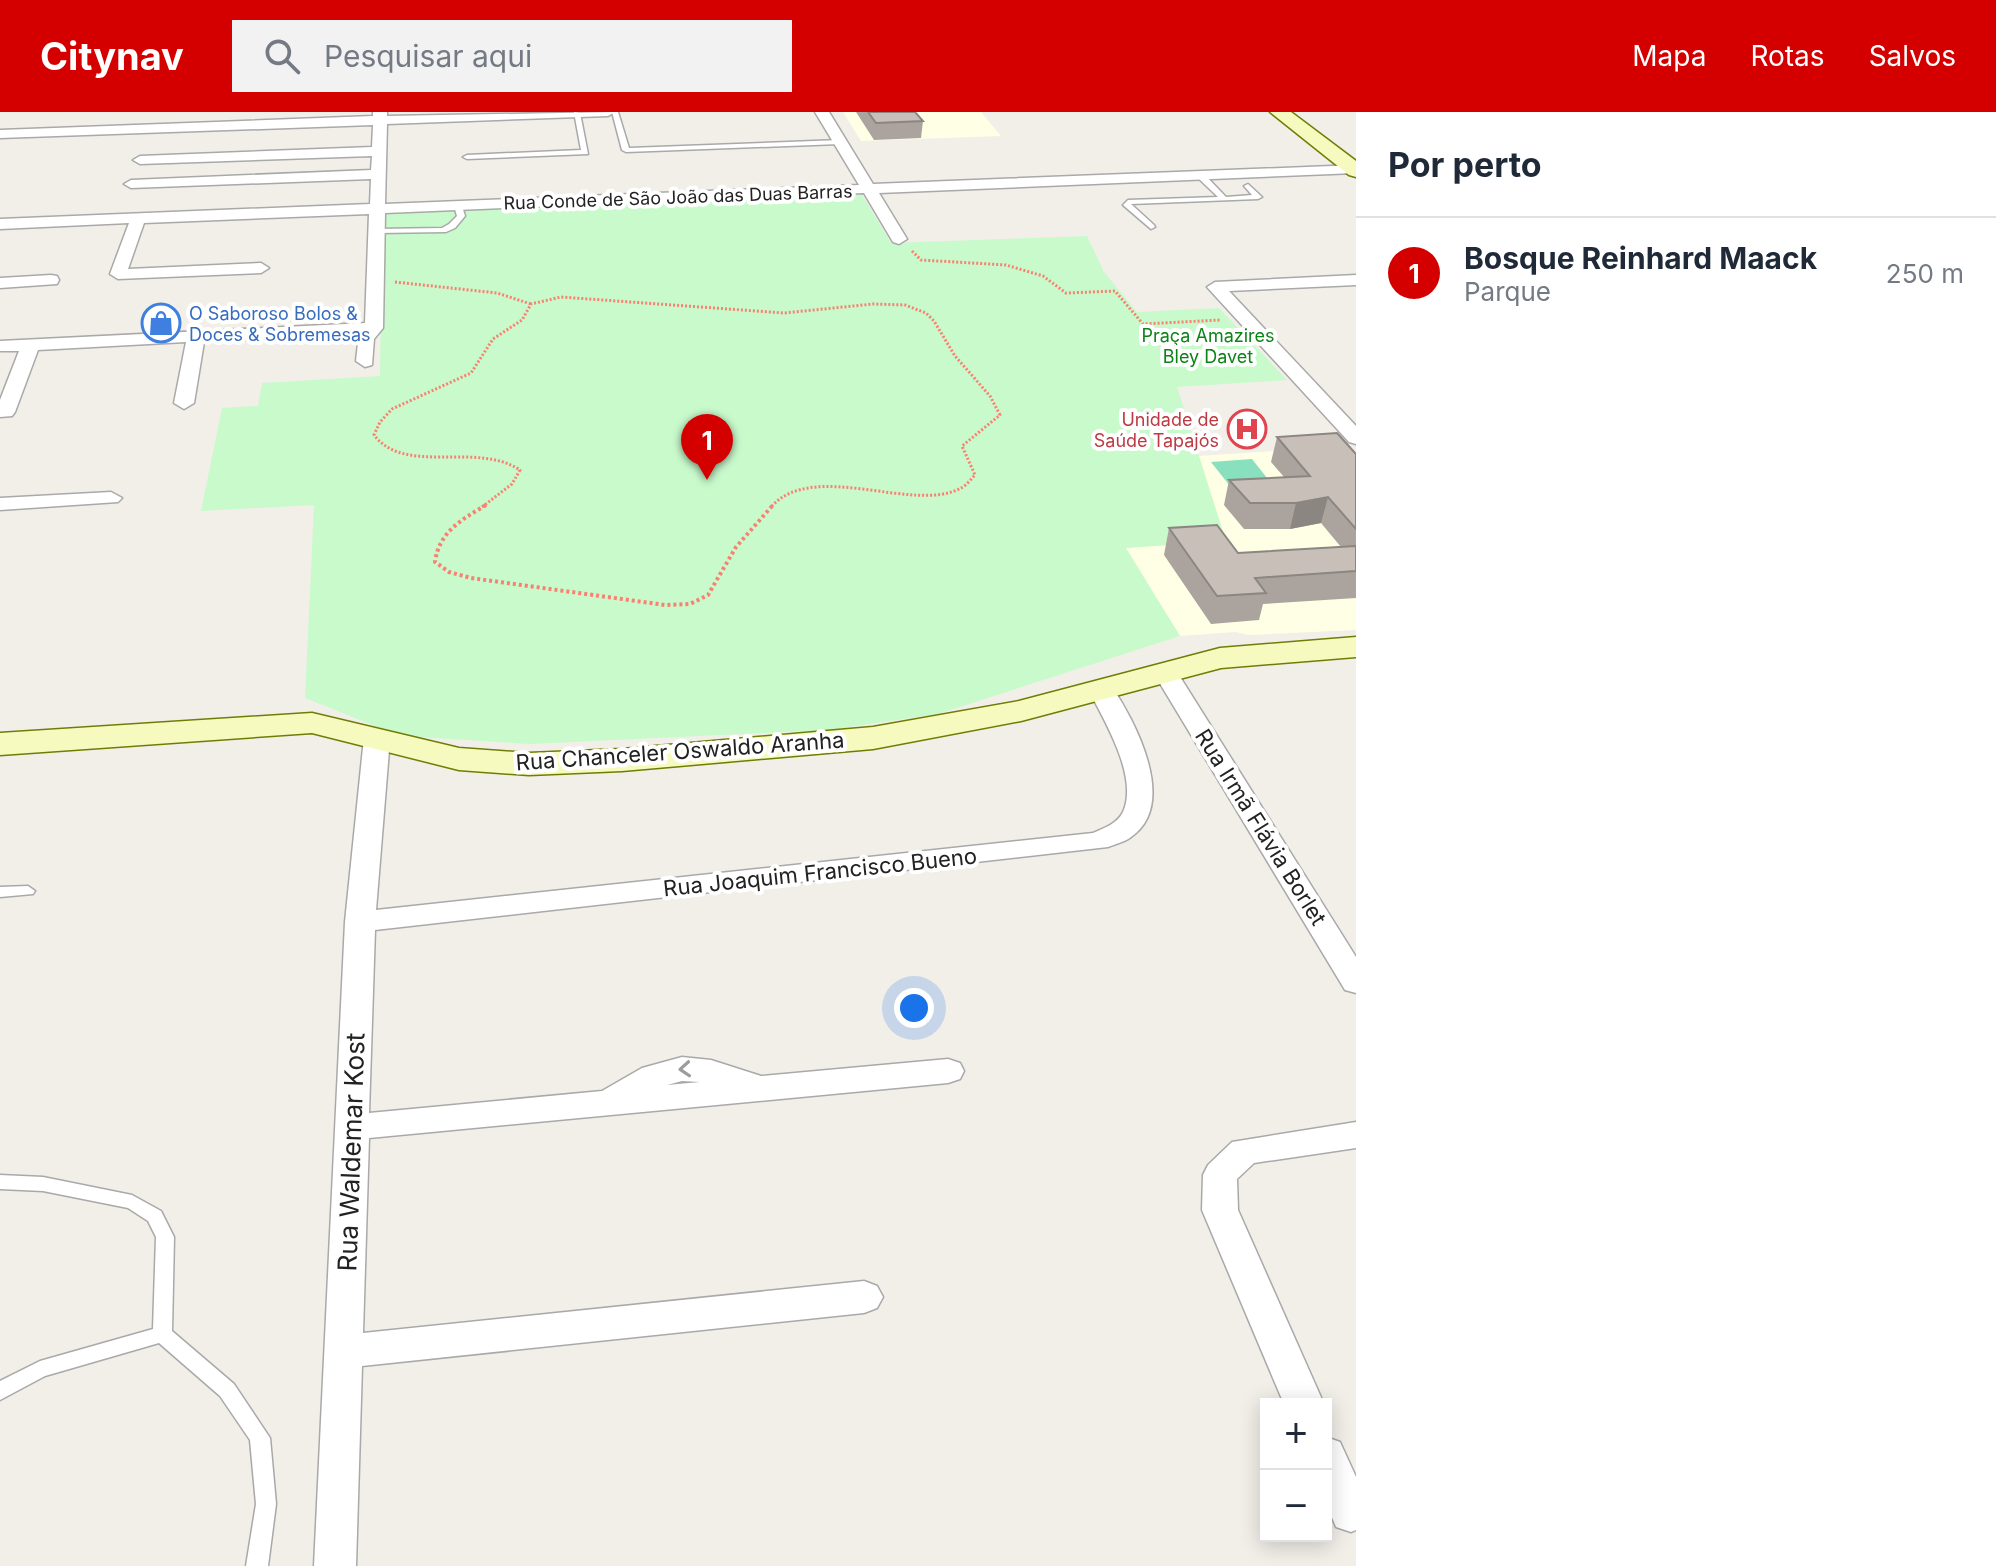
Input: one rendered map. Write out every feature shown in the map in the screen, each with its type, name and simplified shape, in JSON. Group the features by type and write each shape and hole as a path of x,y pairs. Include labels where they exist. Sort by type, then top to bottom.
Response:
{"street":[{"path":"0,134 245,125 380,116 608,112"},
{"path":"822,112 899,239"},
{"path":"1279,112 1355,170"},
{"path":"365,361 365,338 374,328 380,116"},
{"path":"240,144 245,125"},
{"path":"140,160 379,151"},
{"name":"Rua Conde de São João das Duas Barras","path":"0,224 1355,170"},
{"path":"131,184 378,174"},
{"path":"138,219 118,274 261,268"},
{"path":"0,283 51,280"},
{"path":"1356,280 1215,287 1356,438"},
{"path":"0,346 374,328"},
{"path":"184,403 196,336"},
{"path":"5,412 31,344"},
{"path":"0,504 111,498"},
{"name":"Rua Chanceler Oswaldo Aranha","path":"0,744 293,723 330,725 470,760 529,764 592,762 873,738 976,721 1243,655 1356,647"},
{"name":"Rua Irmã Flávia Borlet","path":"1165,672 1356,982"},
{"name":"Rua Joaquim Francisco Bueno","path":"360,922 1117,837 1135,817 1140,783 1130,749 1101,689"},
{"name":"Rua Waldemar Kost","path":"335,1566 360,922 377,738"},
{"path":"352,1127 948,1071"},
{"path":"1301,1398 1220,1210 1220,1175 1244,1151 1356,1135"},
{"path":"344,1351 864,1297"},
{"path":"1332,1469 1351,1513"}],"lane":[{"path":"615,112 626,150 840,142"},
{"path":"467,157 585,152 577,113"},
{"path":"1200,175 1224,199"},
{"path":"1151,227 1127,205 1128,202 1258,197 1248,186"},
{"path":"377,231 443,230 461,216 458,206"},
{"path":"0,892 28,891"},
{"path":"0,1182 43,1184 132,1202 155,1216 165,1237 162,1334"},
{"path":"0,1391 40,1369 162,1334"},
{"path":"162,1334 227,1390 260,1438 266,1504 257,1566"}],"path":[{"path":"899,239 921,260 1006,265 1043,276 1066,293 1115,291 1143,324 1245,319"},
{"path":"376,267 385,280 497,293 531,304 561,297 610,305 733,308 768,313 887,303 908,305 925,311 940,327 950,349 975,375 996,404 1000,415 965,440 962,446 975,475 962,488 919,494 849,486 804,490 778,499 736,547 708,595 690,604 665,605 471,578 435,562 434,550 462,520 516,481 520,470 511,461 494,455 418,456 390,450 377,443 374,435 380,422 392,409 471,373 493,339 522,320 531,304"}],"shaded area":[{"path":"843,112 981,112 1001,136 861,141"},
{"path":"1334,447 1356,471 1356,630 1180,636 1125,548 1225,541 1199,456"}],"green space":[{"name":"Praça Amazires Bley Davet","path":"861,193 891,243 1087,236 1104,272 1137,312 1219,308 1287,380 1177,387 1226,541 1126,548 1180,636 938,714 829,730 530,744 400,736 305,698 314,505 201,511 222,408 258,406 262,383 380,376 382,211"},
{"path":"1252,459 1283,498 1241,500 1211,462"}],"building":[{"path":"868,112 915,112 923,121 876,123"},
{"path":"1337,433 1356,454 1356,529 1328,497 1296,503 1250,503 1229,480 1310,476 1277,437"},
{"path":"1217,525 1238,553 1356,546 1356,571 1255,578 1266,593 1217,596 1169,528"}],"place":[{"name":"O Saboroso Bolos & Doces & Sobremesas","path":"161,323"},
{"name":"Unidade de Saúde Tapajós","path":"1247,429"},
{"name":"Bosque Reinhard Maack","path":"707,480"}]}
